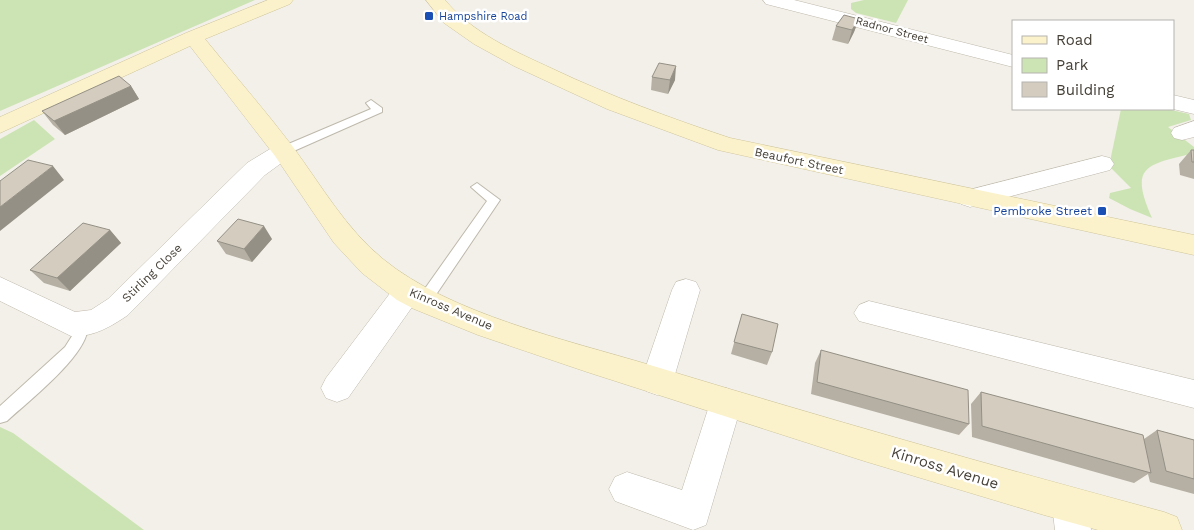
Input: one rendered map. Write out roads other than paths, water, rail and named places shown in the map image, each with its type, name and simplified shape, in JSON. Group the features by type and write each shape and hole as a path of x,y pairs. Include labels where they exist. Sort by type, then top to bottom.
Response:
{"street":[{"path":"0,126 193,37 284,0"},
{"name":"Beaufort Street","path":"435,0 443,15 500,50 590,95 676,129 726,145 1194,245"},
{"name":"Radnor Street","path":"772,0 832,7 1012,61"},
{"name":"Kinross Avenue","path":"193,37 283,152 343,236 372,266 415,296 544,346 726,403 1072,518 1164,530"},
{"path":"1174,102 1194,107"},
{"name":"Stirling Close","path":"81,325 101,318 118,307 256,169 283,152"},
{"path":"970,198 1102,164"},
{"path":"0,288 71,324 81,325"},
{"path":"657,381 686,290"},
{"path":"337,388 415,296"},
{"path":"868,313 1194,394"},
{"path":"627,489 693,512 726,403"}],"lane":[{"path":"283,152 378,110 371,103"},
{"path":"415,296 494,200 477,187"},
{"path":"1,416 70,352 78,342 81,325"}],"place":[{"name":"Hampshire Road","path":"429,16"},
{"name":"Pembroke Street","path":"1102,211"}]}
